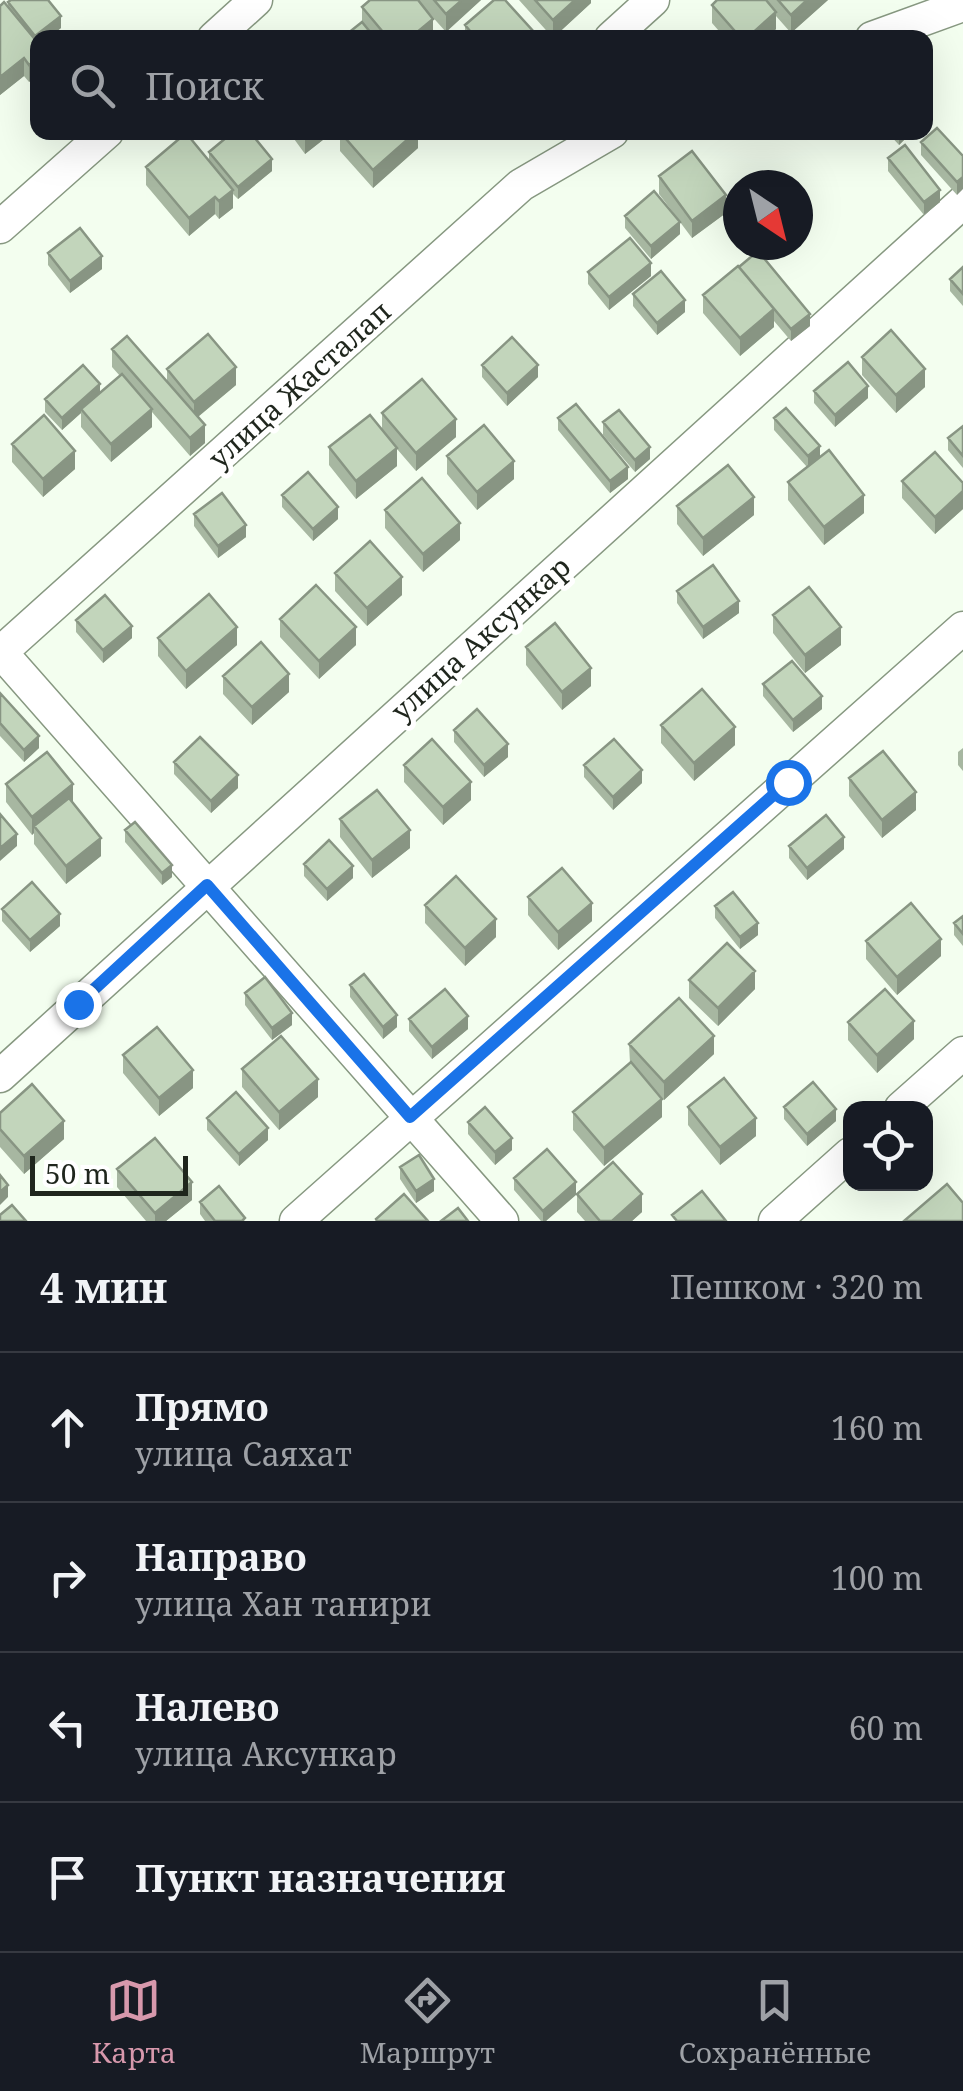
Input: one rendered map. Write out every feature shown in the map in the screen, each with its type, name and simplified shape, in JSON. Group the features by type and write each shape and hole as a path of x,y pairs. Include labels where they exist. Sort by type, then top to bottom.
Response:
{"street":[{"path":"223,30 256,0"},
{"path":"620,30 654,0"},
{"path":"893,30 963,4"},
{"path":"0,228 98,140"},
{"name":"улица Жасталап","path":"0,652 521,185 598,140"},
{"name":"улица Аксункар","path":"0,1076 963,202"},
{"path":"296,1221 963,628"},
{"path":"0,652 502,1221"},
{"path":"909,1101 963,1053"},
{"path":"775,1221 843,1160"}],"building":[{"path":"48,0 61,16 43,30 30,30 8,2"},
{"path":"370,0 418,0 433,19 420,30 381,30 362,7"},
{"path":"434,0 462,0 446,14"},
{"path":"494,0 505,0 532,30 469,30 465,25"},
{"path":"535,0 575,0 553,20"},
{"path":"717,0 766,0 776,12 756,30 734,30 712,5"},
{"path":"778,0 807,0 791,15"},
{"path":"4,2 30,33 30,64 24,58 0,77 0,6"},
{"path":"362,22 368,30 352,30"},
{"path":"937,128 963,156 963,177 957,182 921,142 933,140"},
{"path":"178,140 192,140 233,190 219,201 215,197 189,218 146,167"},
{"path":"223,140 257,140 272,159 238,187 209,152"},
{"path":"347,140 407,140 373,170"},
{"path":"905,145 940,190 924,202 888,158"},
{"path":"692,151 723,191 723,197 692,221 659,176"},
{"path":"654,191 680,222 651,246 625,216"},
{"path":"80,228 102,256 70,281 48,253"},
{"path":"630,238 651,263 609,297 588,272"},
{"path":"747,260 765,260 810,314 791,329 739,267"},
{"path":"738,266 774,309 740,338 703,295"},
{"path":"963,267 963,294 950,279"},
{"path":"661,271 685,300 657,323 633,294"},
{"path":"891,330 925,369 896,395 862,357"},
{"path":"208,334 236,367 194,402 167,369"},
{"path":"127,336 205,425 190,438 112,349"},
{"path":"512,337 538,365 507,393 482,365"},
{"path":"848,362 868,386 835,415 814,391"},
{"path":"83,365 100,384 62,418 45,399"},
{"path":"122,374 152,409 111,444 81,409"},
{"path":"422,379 456,419 416,453 382,413"},
{"path":"576,404 628,467 610,481 558,418"},
{"path":"786,408 820,446 808,456 774,418"},
{"path":"619,410 650,447 635,460 603,422"},
{"path":"44,415 75,451 43,479 12,444"},
{"path":"370,415 397,448 356,481 329,447"},
{"path":"484,425 514,461 477,492 447,456"},
{"path":"963,426 963,456 948,438"},
{"path":"829,450 864,495 824,527 788,482"},
{"path":"935,452 963,483 963,491 935,517 902,481"},
{"path":"728,465 754,497 703,538 677,506"},
{"path":"308,472 338,507 313,529 282,495"},
{"path":"422,478 460,523 423,554 385,510"},
{"path":"222,493 246,525 218,546 194,514"},
{"path":"370,541 402,577 367,608 335,573"},
{"path":"713,565 739,601 703,627 677,591"},
{"path":"316,585 356,627 319,661 280,619"},
{"path":"809,587 841,627 805,655 773,615"},
{"path":"209,594 237,627 186,671 158,638"},
{"path":"105,595 132,626 103,650 76,620"},
{"path":"555,623 591,668 562,692 526,647"},
{"path":"261,642 289,674 252,707 223,676"},
{"path":"792,661 822,696 793,720 763,684"},
{"path":"702,689 735,727 694,763 661,725"},
{"path":"0,693 39,736 24,750 0,723"},
{"path":"477,709 508,744 484,765 454,730"},
{"path":"200,737 238,775 211,801 174,762"},
{"path":"432,739 471,782 443,807 404,765"},
{"path":"614,739 642,770 613,797 584,765"},
{"path":"883,751 916,792 882,820 849,778"},
{"path":"47,752 73,784 32,817 6,784"},
{"path":"377,790 410,830 372,860 340,819"},
{"path":"69,798 101,838 66,866 34,826"},
{"path":"0,814 17,834 0,848"},
{"path":"826,815 844,837 807,868 789,846"},
{"path":"135,822 172,865 162,873 125,830"},
{"path":"329,840 353,866 327,889 304,864"},
{"path":"562,868 592,903 558,932 528,897"},
{"path":"456,876 496,919 465,948 425,905"},
{"path":"32,882 60,914 30,940 2,909"},
{"path":"733,892 758,923 740,937 715,906"},
{"path":"911,903 941,939 897,977 866,941"},
{"path":"963,916 963,934 954,923"},
{"path":"727,943 755,971 718,1008 689,980"},
{"path":"364,974 397,1015 383,1027 350,985"},
{"path":"265,977 292,1013 272,1028 245,993"},
{"path":"445,989 468,1016 432,1047 409,1019"},
{"path":"885,989 914,1021 877,1055 848,1022"},
{"path":"679,998 714,1036 664,1082 629,1044"},
{"path":"157,1027 193,1070 159,1098 123,1055"},
{"path":"281,1036 318,1079 279,1112 242,1069"},
{"path":"631,1062 662,1099 604,1148 573,1112"},
{"path":"724,1078 756,1118 720,1147 688,1107"},
{"path":"813,1082 836,1109 807,1134 784,1107"},
{"path":"32,1084 64,1121 24,1156 0,1129 0,1113"},
{"path":"236,1092 268,1128 239,1154 207,1118"},
{"path":"485,1107 512,1138 495,1152 468,1122"},
{"path":"155,1138 192,1182 155,1213 117,1169"},
{"path":"547,1149 576,1182 543,1211 514,1178"},
{"path":"419,1155 434,1179 416,1191 400,1167"},
{"path":"613,1162 642,1194 612,1221 600,1221 577,1194"},
{"path":"0,1175 8,1185 0,1192"},
{"path":"947,1184 963,1203 963,1221 904,1221"},
{"path":"219,1186 245,1218 242,1221 215,1221 200,1202"},
{"path":"702,1191 726,1221 677,1221 672,1215"},
{"path":"404,1194 428,1221 377,1221 376,1219"},
{"path":"12,1205 26,1221 0,1221 0,1215"},
{"path":"458,1208 468,1221 441,1221"}],"route":[{"path":"78,1004 207,885 410,1117 788,782"}]}
